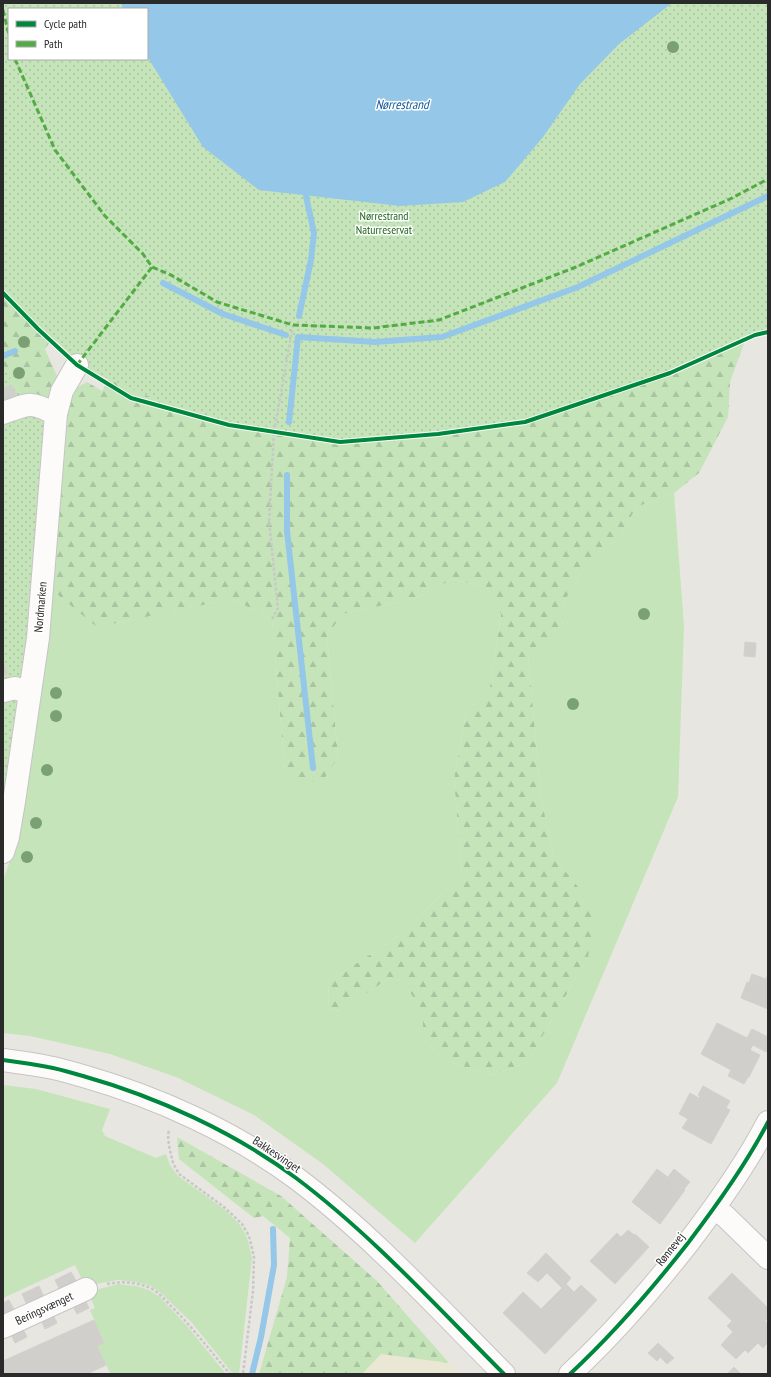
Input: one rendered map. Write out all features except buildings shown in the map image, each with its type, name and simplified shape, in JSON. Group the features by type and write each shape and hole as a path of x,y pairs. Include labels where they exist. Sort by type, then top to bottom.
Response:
{"street":[{"name":"Nordmarken","path":"3,852 8,837 14,802 38,638 56,414 62,391 77,365"},
{"path":"3,413 26,404 38,405 56,414"},
{"path":"3,691 15,688 30,693"},
{"name":"Bakkesvinget","path":"3,1060 49,1067 117,1086 180,1111 236,1139 296,1178 357,1229 389,1258 504,1374"},
{"name":"Rønnevej","path":"570,1374 653,1288 715,1208 759,1140 768,1122"},
{"path":"715,1208 768,1258"},
{"name":"Beringsvænget","path":"3,1327 86,1289"}],"path":[{"path":"272,619 278,608 269,521 274,432 293,326"},
{"path":"180,1111 168,1134 168,1146 173,1163 179,1174 224,1206 242,1224 249,1236 254,1257 253,1291 243,1374"},
{"path":"86,1289 118,1282 150,1288 161,1296 190,1325 230,1374"}],"shaded area":[{"path":"381,1354 449,1363 460,1374 362,1374"}],"green space":[{"path":"3,3 8,8 8,60 12,60 751,324 730,382 728,417 699,473 674,493 636,507 621,536 583,570 565,600 562,630 537,646 528,654 541,798 554,857 579,888 594,917 588,957 527,1063 491,1075 443,1060 423,1039 423,1011 402,981 389,978 341,1011 329,1009 328,982 400,935 462,875 454,779 466,713 490,687 501,614 486,587 453,579 416,598 343,614 327,635 338,757 324,779 301,785 285,773 272,619 232,599 97,627 58,595 54,539 66,421 72,390 87,382 102,391 109,378 77,363 53,337 45,349 57,376 53,405 21,395 3,366"},
{"name":"Nørrestrand Naturreservat","path":"3,3 768,3 768,333 598,400 498,423 398,442 282,436 240,428 155,399 76,365 61,345 24,320 3,293"},
{"path":"3,366 21,395 50,423 42,536 3,823"},
{"path":"674,493 684,626 678,797 557,1083 415,1243 323,1164 254,1115 176,1077 110,1054 30,1036 3,1033 3,880 17,842 54,539 96,627 232,599 272,619 285,773 338,757 327,635 343,614 416,598 453,579 486,587 501,614 490,687 466,713 454,779 462,875 400,935 328,982 329,1009 340,1011 389,978 402,981 423,1011 423,1039 443,1060 491,1075 527,1063 588,957 579,888 554,857 541,798 528,654 562,629 565,600 583,570 621,536 636,507"},
{"path":"3,1085 36,1089 110,1109 102,1130 105,1136 156,1158 166,1154 170,1165 178,1176 224,1209 240,1225 247,1237 252,1258 239,1374 233,1374 192,1323 162,1294 151,1286 136,1282 118,1280 85,1286 75,1265 3,1298"},
{"path":"177,1137 281,1196 377,1281 449,1363 381,1354 362,1374 259,1374 287,1277 290,1238 263,1216 254,1218 179,1159"},
{"path":"118,1284 136,1286 149,1290 160,1297 188,1327 226,1374 108,1374 110,1373 97,1346 104,1342 90,1310 95,1308 88,1292"}],"water":[{"name":"Nørrestrand","path":"121,3 672,3 619,44 580,84 543,137 505,182 463,202 400,206 259,190 203,147 148,58 148,8 123,8"}],"waterway":[{"path":"299,316 311,260 314,233 306,196"},
{"path":"289,422 298,337 375,342 442,337 578,287 768,196"},
{"path":"163,283 223,314 286,335"},
{"path":"3,356 15,351"},
{"path":"287,475 287,531 313,768"},
{"path":"252,1374 261,1337 274,1265 273,1229"}],"marked path":[{"path":"3,10 8,31"},
{"path":"15,60 55,150 105,216 143,254 152,267 171,275 217,302 293,325 373,328 439,320 576,267 730,199 768,179"},
{"path":"77,365 152,267"}],"cycle path":[{"path":"3,293 38,329 77,365 131,398 229,425 340,442 438,434 525,422 670,373 755,335 768,332"},
{"path":"3,1060 61,1070 139,1094 167,1105 221,1131 272,1161 324,1200 378,1247 504,1374"},
{"path":"570,1374 632,1311 688,1243 731,1184 768,1122"}]}
